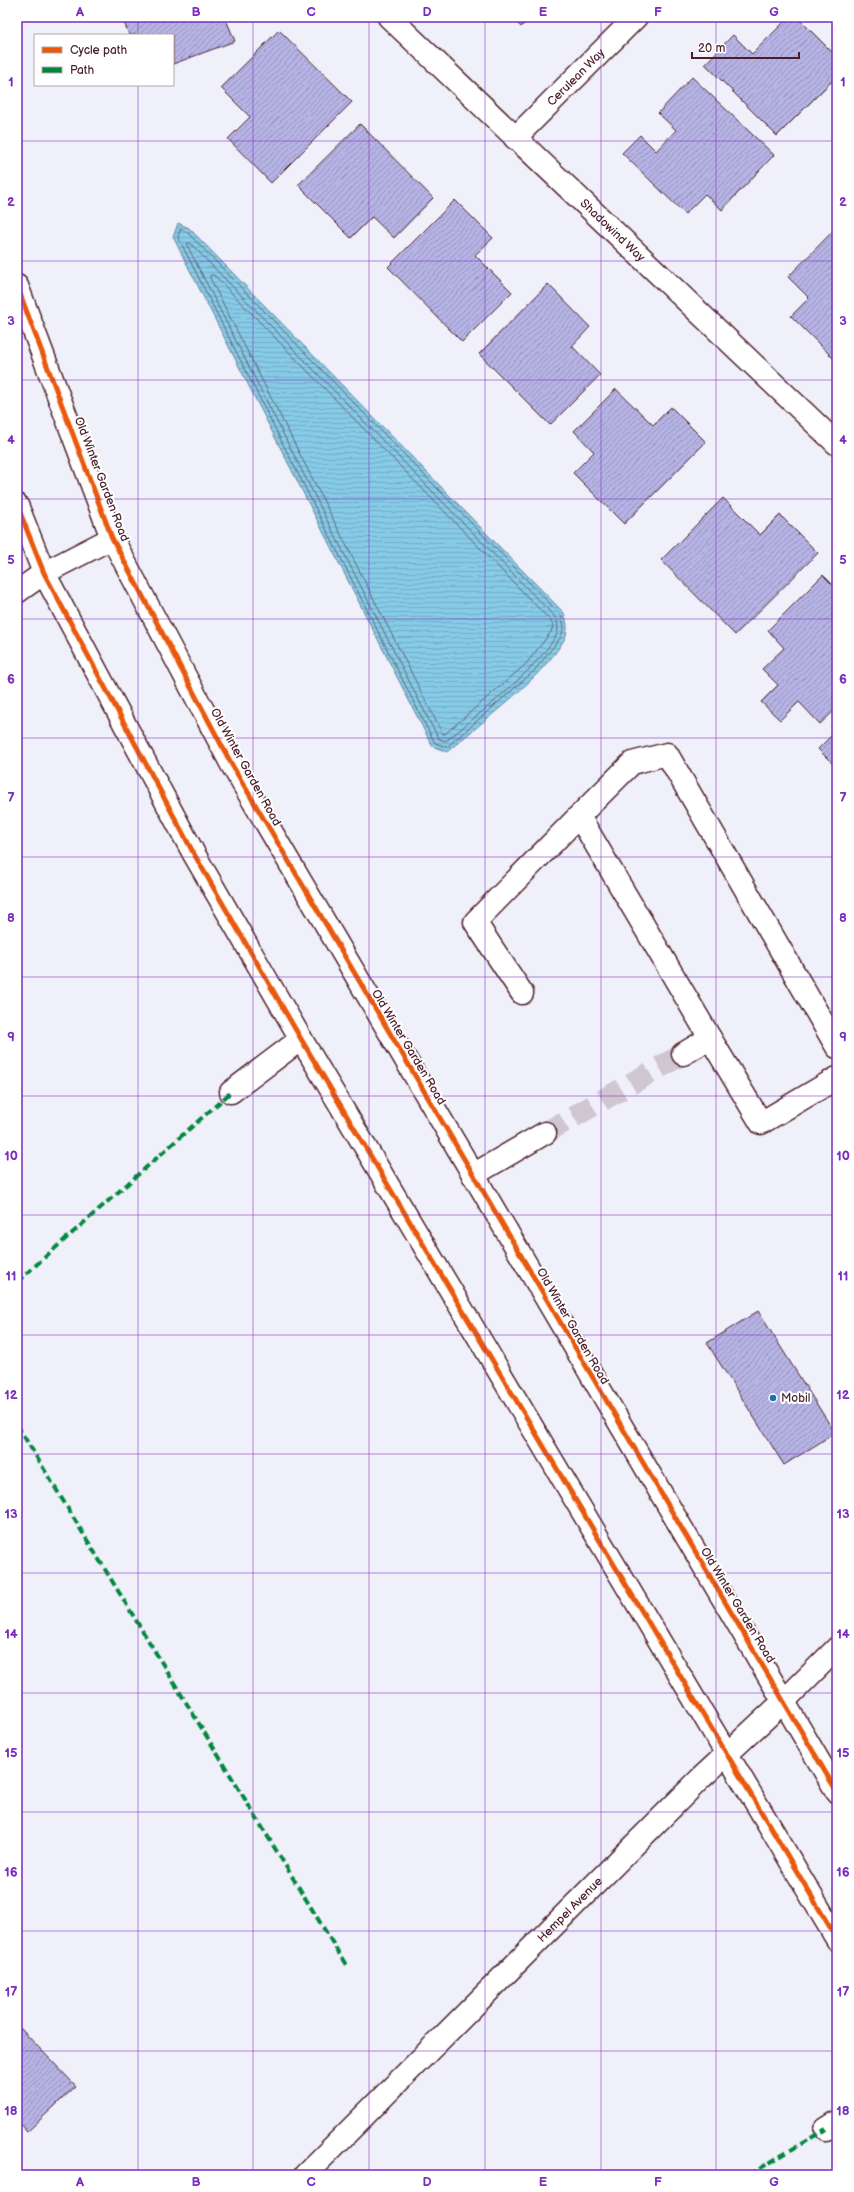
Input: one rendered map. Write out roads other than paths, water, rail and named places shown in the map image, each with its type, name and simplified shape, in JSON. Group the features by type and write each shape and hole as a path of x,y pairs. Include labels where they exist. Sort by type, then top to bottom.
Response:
{"main road":[{"name":"Shadowind Way","path":"389,17 837,444"},
{"name":"Cerulean Way","path":"515,138 636,17"},
{"name":"Old Winter Garden Road","path":"17,286 112,538 232,765 837,1792"},
{"path":"17,505 44,573 194,854 301,1039 837,1939"},
{"path":"17,592 44,573 112,538"},
{"path":"522,993 476,922 632,763 667,754 837,1046"},
{"path":"579,816 761,1123 837,1078"},
{"path":"683,1054 710,1038"},
{"path":"231,1092 301,1039"},
{"path":"473,1175 545,1133"},
{"name":"Hempel Avenue","path":"305,2175 727,1755 837,1648"}],"water":[{"path":"178,223 189,228 564,613 567,623 567,633 554,655 541,670 510,699 447,752 432,746 173,237"}],"tunnel":[{"path":"545,1133 683,1054"}],"place":[{"name":"Mobil","path":"773,1398"}]}
